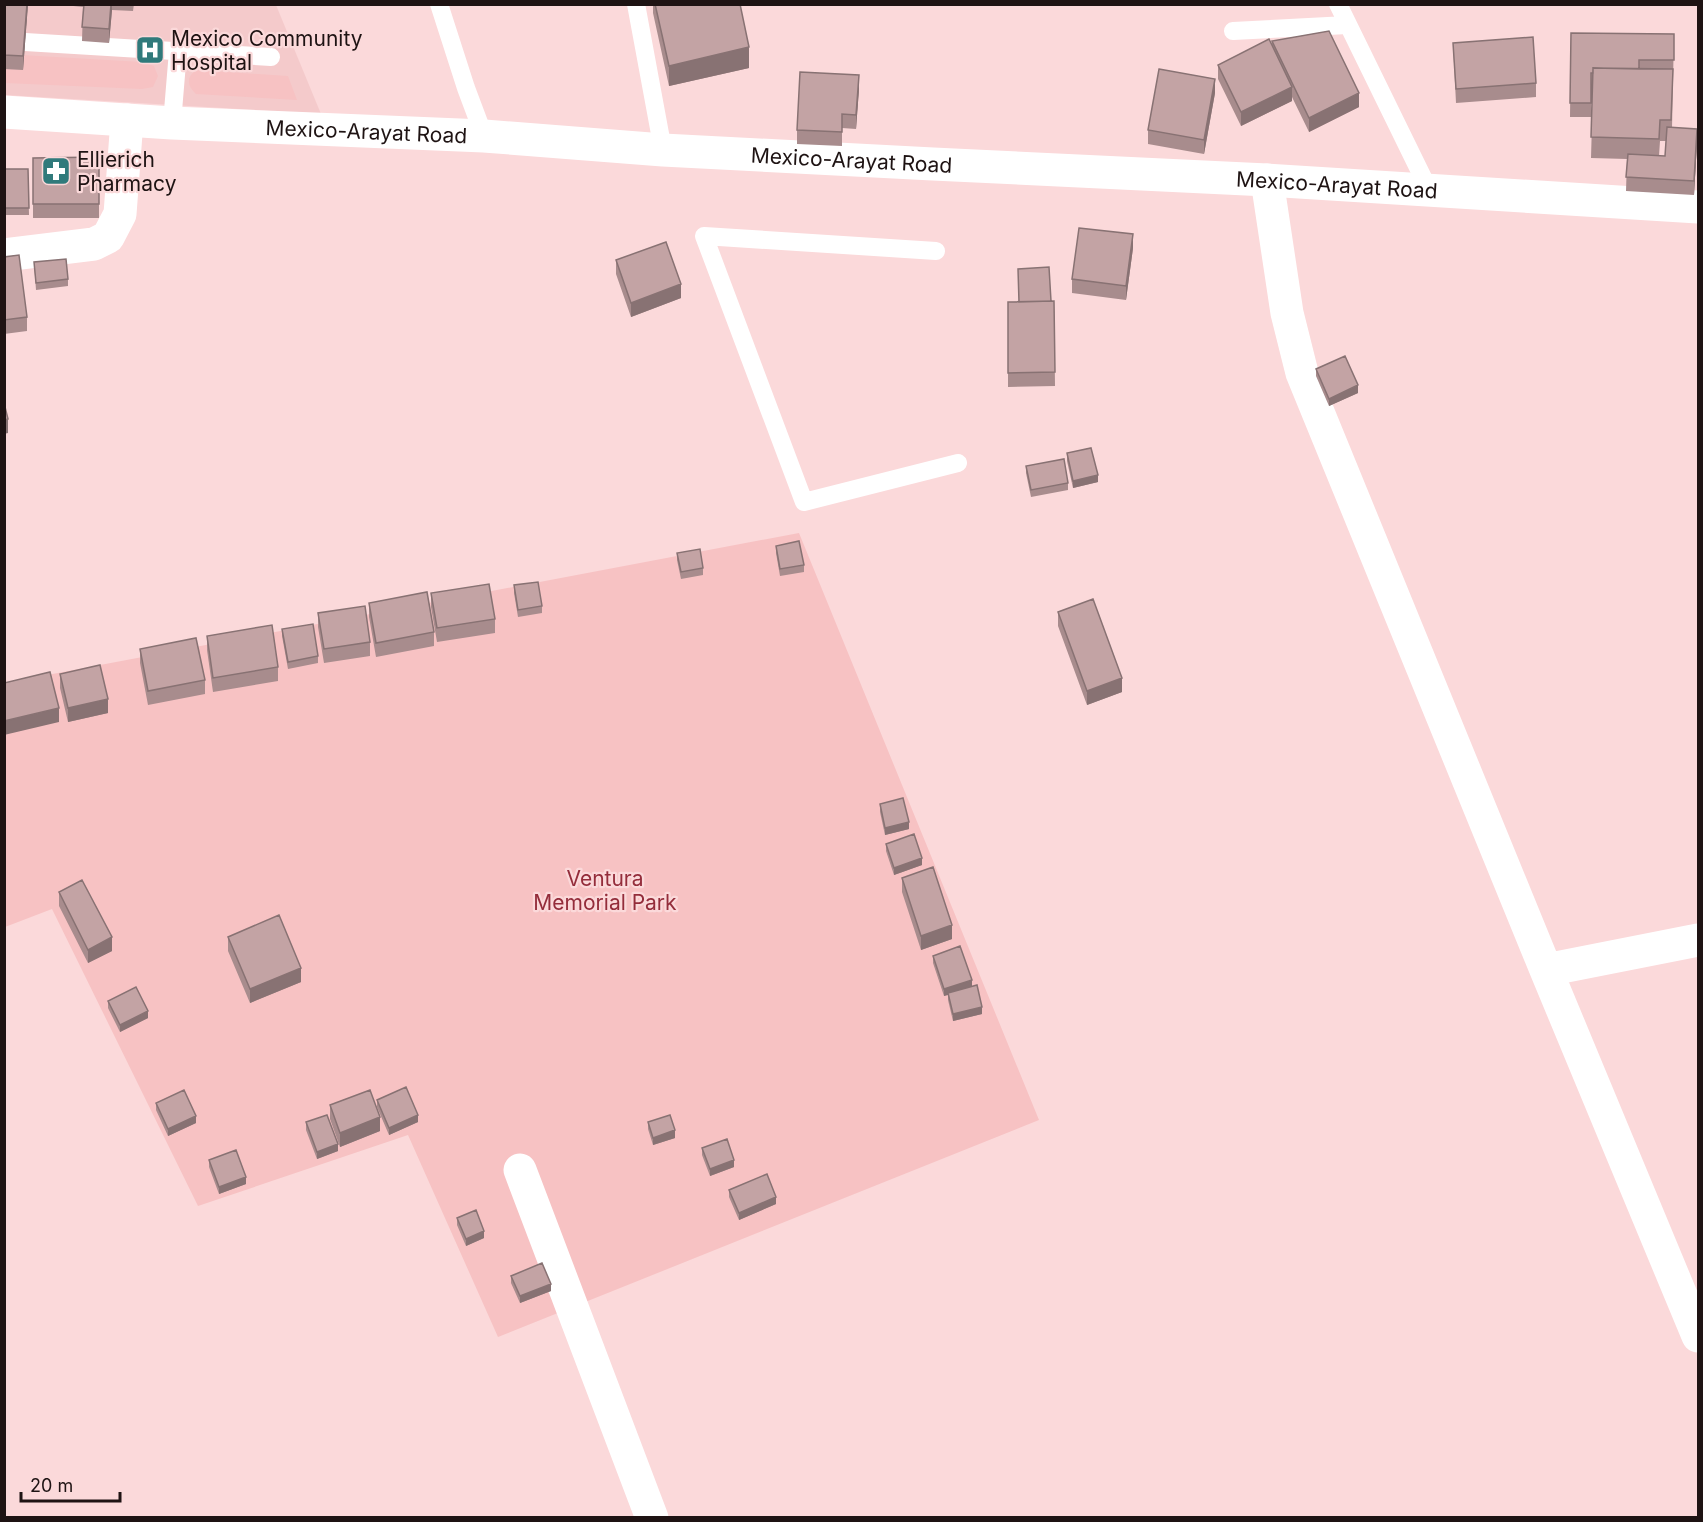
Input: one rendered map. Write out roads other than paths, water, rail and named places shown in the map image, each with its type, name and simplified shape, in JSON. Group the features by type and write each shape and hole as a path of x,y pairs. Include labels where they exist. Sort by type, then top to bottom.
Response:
{"street":[{"name":"Mexico-Arayat Road","path":"4,112 172,123 484,136 663,150 1267,180 1698,207"},
{"path":"4,255 94,244 108,237 120,214 127,120"},
{"path":"1267,180 1287,313 1302,373 1698,1336"},
{"path":"1546,970 1698,940"},
{"path":"520,1170 652,1518"}],"lane":[{"path":"439,4 484,136"},
{"path":"636,4 663,150"},
{"path":"1338,4 1429,190"},
{"path":"1233,31 1347,25"},
{"path":"25,42 271,57"},
{"path":"172,123 178,51"},
{"path":"936,251 704,236 804,502 958,463"}],"place":[{"name":"Mexico Community Hospital","path":"150,50"},
{"name":"Ellierich Pharmacy","path":"56,171"}],"park label":[{"name":"Ventura Memorial Park","path":"605,890"}]}
